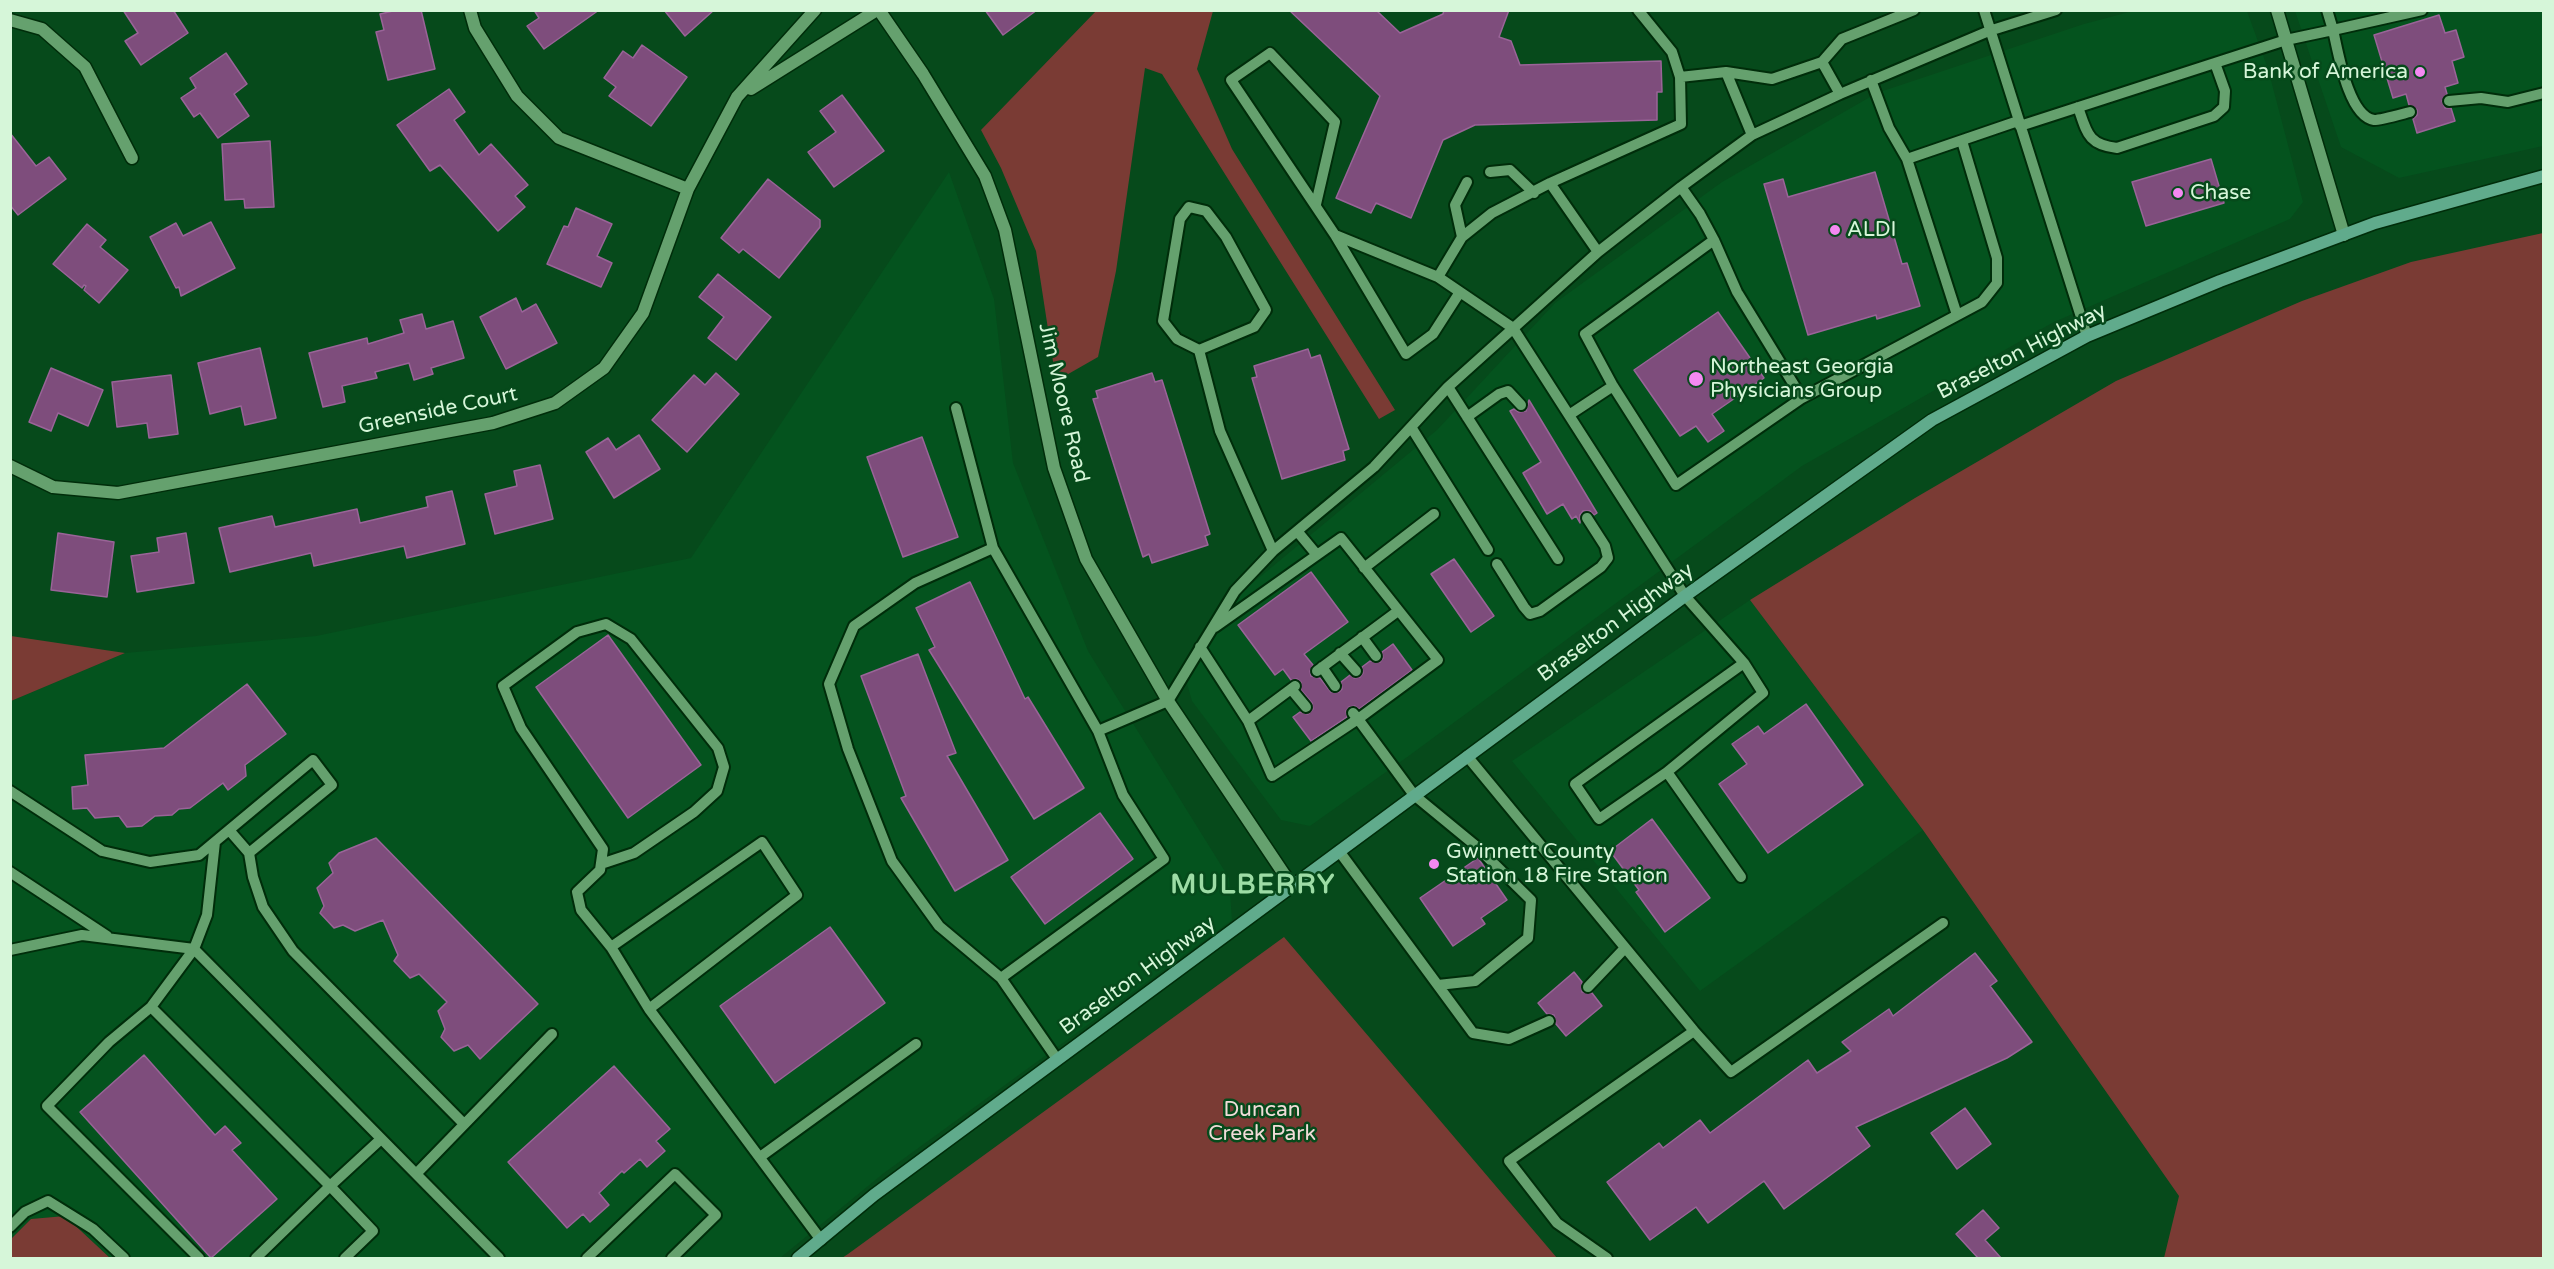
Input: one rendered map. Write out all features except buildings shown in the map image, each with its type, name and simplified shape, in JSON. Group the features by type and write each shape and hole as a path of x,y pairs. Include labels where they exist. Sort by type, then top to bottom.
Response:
{"main road":[{"name":"Braselton Highway","path":"798,1258 874,1195 1414,795 1685,596 1932,420 2087,336 2220,281 2375,223 2544,176"}],"street":[{"path":"470,10 475,28 517,96 559,138 688,189"},
{"name":"Greenside Court","path":"10,466 53,487 118,493 493,423 555,403 604,368 643,313 688,189 737,97 815,10"},
{"path":"737,97 878,10"},
{"name":"Jim Moore Road","path":"878,10 922,75 984,176 1005,230 1054,468 1086,559 1168,701 1292,886"},
{"path":"2277,10 2344,235"},
{"path":"10,20 42,29 85,67 132,158"}],"lane":[{"path":"1438,277 1462,237 1492,213 1550,183 1681,124 1680,76 1672,52 1638,10"},
{"path":"1680,76 1726,72 1772,79 1822,62 1842,39 1914,10"},
{"path":"1984,10 2087,336"},
{"path":"1098,731 1168,701 1235,591 1273,551 1374,467 1448,387 1598,252 1682,187 1752,135 1840,94 1989,31 2056,10"},
{"path":"2327,10 2349,91 2359,112 2374,120 2410,112"},
{"path":"1907,159 2286,40 2422,10"},
{"path":"1316,204 1335,122 1270,53 1231,80 1316,204 1406,354 1433,334 1460,292"},
{"path":"1822,62 1840,94"},
{"path":"2078,107 2088,134 2101,146 2118,148 2214,116 2224,107 2225,91 2215,63"},
{"path":"1726,72 1752,135"},
{"path":"1872,80 1889,128 1907,159 1957,315"},
{"path":"2449,101 2481,98 2508,102 2544,93"},
{"path":"1714,240 1585,334 1613,386 1676,485 1802,398 1982,302 1997,283 1997,258 1962,141"},
{"path":"1490,172 1510,170 1534,193"},
{"path":"1462,237 1455,205 1467,182"},
{"path":"1550,183 1598,252"},
{"path":"1682,187 1714,240 1737,292 1802,398"},
{"path":"1199,350 1254,327 1266,310 1226,237 1206,211 1189,207 1180,219 1163,321 1177,339 1199,350 1220,431 1273,551"},
{"path":"1335,235 1438,277 1513,328 1685,596 1744,663 1763,693 1667,772 1599,819 1575,784 1744,663"},
{"path":"1569,415 1613,386"},
{"path":"1448,387 1558,559"},
{"path":"1467,417 1499,394 1508,391 1521,405"},
{"path":"956,408 993,548 1098,731 1123,795 1164,859 1001,978"},
{"path":"1411,427 1488,550"},
{"path":"1364,568 1434,514"},
{"path":"1497,564 1524,608 1530,614 1540,612 1601,567 1608,558 1605,546 1587,518"},
{"path":"1296,531 1317,555"},
{"path":"1200,647 1248,721 1272,776 1397,685 1437,660 1341,538 1210,631"},
{"path":"993,548 915,583 854,626 829,684 848,749 892,861 939,926 1001,978 1057,1059"},
{"path":"1335,686 1319,669 1398,611"},
{"path":"601,864 634,853 694,812 717,791 724,767 718,748 631,639 606,624 577,632 503,686 521,728 603,849 600,870 577,892 580,910 611,947 649,1009 821,1240"},
{"path":"1362,637 1376,656"},
{"path":"1340,654 1356,671"},
{"path":"1248,721 1293,687 1306,707"},
{"path":"1356,716 1414,795 1476,846 1531,900 1528,938 1475,981 1438,985"},
{"path":"1467,756 1694,1031 1731,1072 1943,923"},
{"path":"10,791 102,851 150,862 199,855 313,760 332,785 249,853"},
{"path":"1667,772 1741,877"},
{"path":"229,830 249,853 253,878 263,907 293,951 464,1124"},
{"path":"199,1258 47,1106 109,1042 151,1007 194,948 207,915 215,842"},
{"path":"611,947 762,842 796,895 649,1009"},
{"path":"1339,851 1473,1033 1509,1039 1549,1021"},
{"path":"10,872 109,938"},
{"path":"10,950 82,935 194,948 499,1258"},
{"path":"1588,987 1625,948"},
{"path":"151,1007 373,1231 345,1258"},
{"path":"1607,1258 1557,1222 1509,1161 1694,1031"},
{"path":"416,1174 552,1034"},
{"path":"760,1157 916,1044"},
{"path":"256,1258 381,1139"},
{"path":"587,1258 675,1174 716,1215 672,1258"},
{"path":"10,1227 25,1212 48,1201 93,1229 124,1258"}],"shaded area":[{"path":"2133,11 2247,11 2268,69 2303,202 2290,219 2052,323 1802,466 1310,826 1281,820 1192,701 1183,670 1243,591 1437,430 1555,303 1722,182 1877,93 2084,24"},
{"path":"2295,11 2543,11 2543,146 2399,178 2341,147"},
{"path":"949,172 994,299 1013,463 1088,651 1229,878 1232,920 884,1173 780,1258 110,1258 65,1216 31,1219 11,1239 11,701 125,653 316,636 691,558"},
{"path":"1750,600 1923,830 1700,991 1512,761"}],"green space":[{"path":"1096,11 1213,11 1197,69 1232,149 1395,410 1379,419 1162,74 1145,68 1116,271 1098,357 1056,381 1036,251 1001,168 981,130"},
{"path":"2543,233 2543,1258 2164,1258 2179,1196 1923,830 1750,600 1915,498 2116,381 2302,301 2411,262"},
{"path":"11,636 125,653 11,701"},
{"name":"Duncan Creek Park","path":"1284,937 1557,1258 842,1258 848,1254"},
{"path":"65,1216 110,1258 11,1258 11,1239 31,1219"}],"place":[{"name":"Bank of America","path":"2420,72"},
{"name":"Chase","path":"2178,193"},
{"name":"ALDI","path":"1835,230"},
{"name":"Northeast Georgia Physicians Group","path":"1696,379"},
{"name":"Gwinnett County Station 18 Fire Station","path":"1434,864"}],"district":[{"name":"MULBERRY","path":"1253,886"}]}
